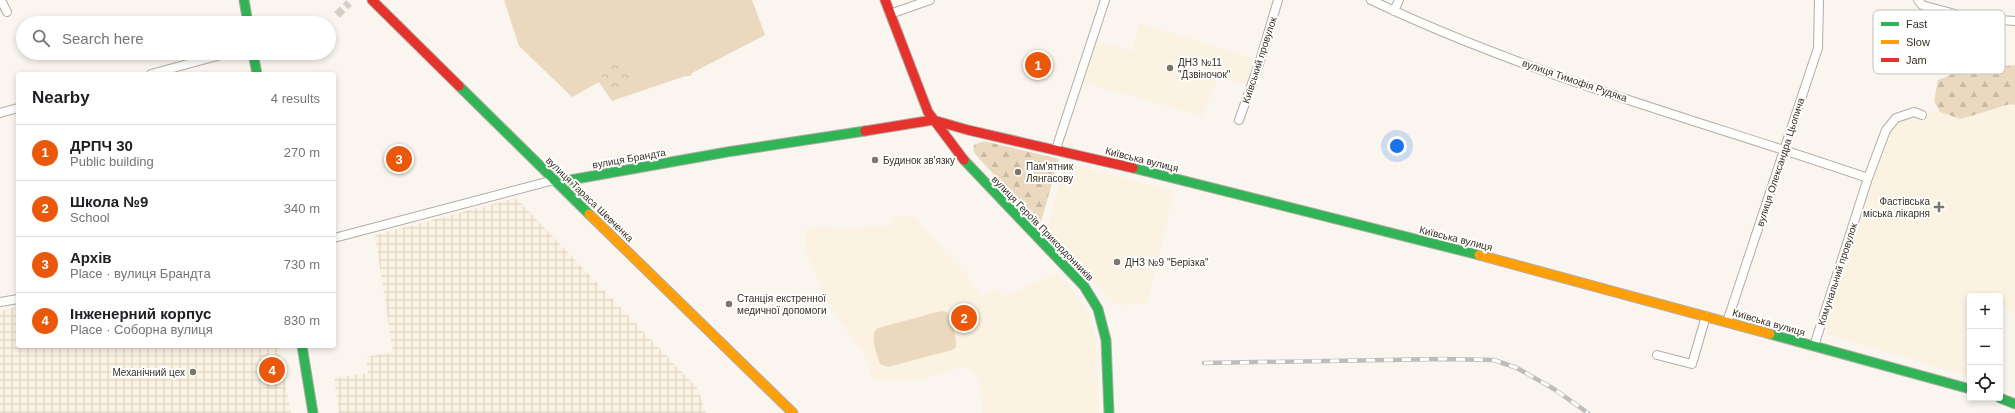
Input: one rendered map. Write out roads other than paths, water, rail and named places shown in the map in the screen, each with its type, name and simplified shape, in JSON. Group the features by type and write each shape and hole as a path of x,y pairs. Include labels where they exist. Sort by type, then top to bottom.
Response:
{"main road":[{"path":"244,0 247,16"},
{"name":"вулиця Тараса Шевченка","path":"372,0 793,413"},
{"name":"вулиця Героїв Прикордонників","path":"885,0 928,112 933,120 969,166 1084,286 1098,309 1106,340 1109,413"},
{"path":"254,60 257,72"},
{"name":"вулиця Брандта","path":"554,180 570,180 726,152 933,120"},
{"name":"Київська вулиця","path":"933,120 968,130 1056,148 1511,263 1967,389"},
{"path":"302,348 313,413"},
{"path":"2003,399 2015,404"}],"street":[{"path":"1,0 7,12"},
{"path":"890,14 930,0"},
{"path":"1056,148 1105,0"},
{"name":"Київський провулок","path":"1239,120 1259,64 1278,0"},
{"name":"вулиця Тимофія Рудяка","path":"1371,0 1445,33 1576,82 1784,149 1868,178"},
{"path":"1394,11 1399,0"},
{"name":"вулиця Олександра Цьопича","path":"1727,322 1818,48 1819,0"},
{"path":"1918,0 1922,5 1940,10"},
{"path":"2005,20 2015,21"},
{"path":"159,72 203,60"},
{"path":"0,113 16,109"},
{"name":"Комунальний провулок","path":"1814,346 1868,178 1886,130 1896,118 1914,112 1922,115"},
{"name":"вулиця Брандта","path":"336,237 554,180"},
{"path":"0,302 16,299"},
{"path":"1657,355 1692,364 1706,316"}],"tunnel":[{"path":"337,15 349,3"}],"railway":[{"path":"1204,363 1443,359 1494,360 1517,368 1554,389 1588,413"}],"place":[{"name":"ДРПЧ 30","path":"1038,65"},
{"name":"ДНЗ №11 \"Дзвіночок\"","path":"1170,68"},
{"name":"Архів","path":"399,159"},
{"name":"Будинок зв'язку","path":"875,160"},
{"name":"Пам'ятник Лянгасову","path":"1018,172"},
{"name":"Фастівська міська лікарня","path":"1939,207"},
{"name":"ДНЗ №9 \"Берізка\"","path":"1117,262"},
{"name":"Станція екстренної медичної допомоги","path":"729,304"},
{"name":"Школа №9","path":"964,318"},
{"name":"Інженерний корпус","path":"272,370"},
{"name":"Механічний цех","path":"193,372"}]}
